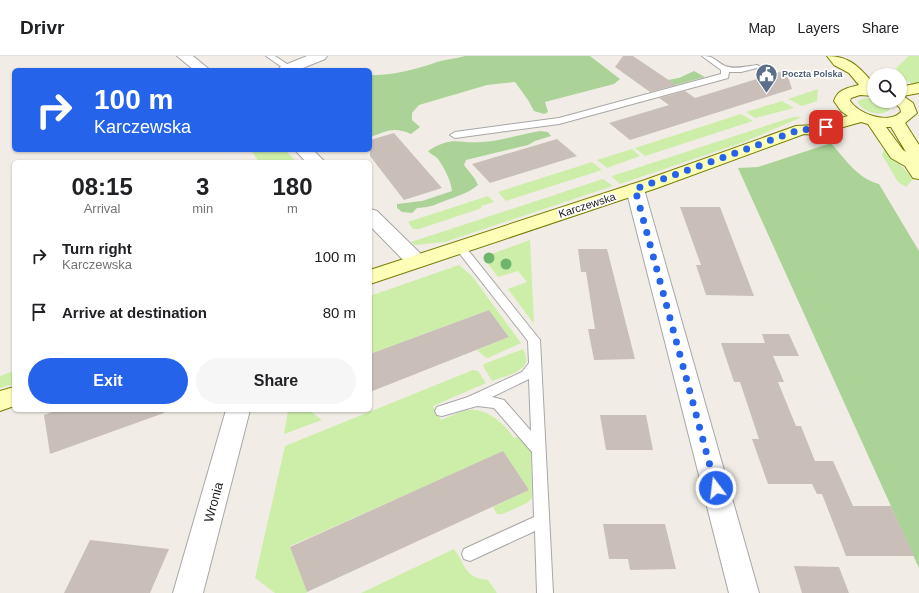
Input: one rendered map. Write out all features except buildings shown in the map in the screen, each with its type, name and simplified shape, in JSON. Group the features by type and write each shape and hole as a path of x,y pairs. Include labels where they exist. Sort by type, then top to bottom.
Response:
{"main road":[{"path":"853,91 834,65 836,59 854,70 867,84"},
{"path":"907,99 919,88"},
{"path":"867,91 853,91 844,95 842,101 851,112 867,119 896,121 907,116 909,113 907,104"},
{"name":"Karczewska","path":"802,129 802,123 834,112 844,105"},
{"path":"867,119 897,154 915,168"},
{"name":"Karczewska","path":"372,276 635,189 802,129 815,130 867,119"},
{"path":"896,121 917,156 915,168"},
{"path":"0,401 12,397"}],"street":[{"path":"184,56 200,68"},
{"path":"290,68 320,56"},
{"path":"305,152 314,160"},
{"path":"635,189 744,593"},
{"path":"372,217 416,261"},
{"name":"Wronia","path":"188,593 237,412"}],"lane":[{"path":"270,56 286,68"},
{"path":"706,56 724,69 741,70 757,67"},
{"path":"455,135 559,121 725,76 726,72 724,69"},
{"path":"460,247 534,340 545,593"},
{"path":"442,411 526,375 535,364"},
{"path":"468,401 493,402 499,404 538,449"},
{"path":"470,554 541,521"}],"green space":[{"path":"465,56 590,56 620,79 614,84 545,102 548,112 544,114 534,111 515,82 487,85 419,105 412,113 412,120 420,127 411,134 394,130 372,136 372,75 404,72 440,61"},
{"path":"909,56 919,56 919,84 914,85 907,81 907,68 896,68"},
{"path":"694,71 705,77 664,88 656,82 679,78"},
{"path":"818,89 817,101 802,106 788,99"},
{"path":"867,98 867,108 890,109 883,113 873,113 864,109 858,101"},
{"path":"782,101 794,108 755,118 746,112"},
{"path":"741,114 753,121 645,156 635,148"},
{"path":"793,117 802,117 744,142 620,184 612,177 612,176"},
{"path":"540,131 548,132 551,136 528,145 466,160 464,165 478,185 469,191 432,206 417,208 412,213 402,212 397,208 397,204 422,201 452,191 449,179 443,166 437,158 428,151 436,146 455,141 473,142 504,139"},
{"path":"831,143 858,173 879,184 919,251 919,568 738,168 758,167"},
{"path":"632,149 640,156 607,168 597,160"},
{"path":"886,149 913,179 906,187 898,182 882,155"},
{"path":"252,152 287,152 295,160 258,160"},
{"path":"592,162 602,170 506,201 498,192"},
{"path":"603,179 613,186 445,242 415,245 411,242"},
{"path":"488,196 494,202 481,206 482,208 419,229 413,229 408,222"},
{"path":"530,240 534,324 508,289 527,282 518,271 498,277 483,257"},
{"path":"459,265 472,276 521,343 488,358 477,350 509,337 489,310 372,353 372,295"},
{"path":"523,349 526,359 524,366 517,372 492,381 483,366 484,364"},
{"path":"473,370 478,371 486,383 433,406 441,420 461,412 471,410 486,413 499,421 514,438 520,436 531,447 532,498 527,503 503,514 497,514 493,507 529,490 503,452 290,546 307,592 275,593 255,578 285,446"},
{"path":"12,372 12,385 0,388 0,376"},
{"path":"288,412 312,412 322,420 284,434"},
{"path":"454,549 466,570 474,577 488,580 497,593 361,593"}],"place":[{"name":"Poczta Polska","path":"766,94"}],"route":[{"path":"716,488 635,189 802,129 815,130 826,127"}]}
